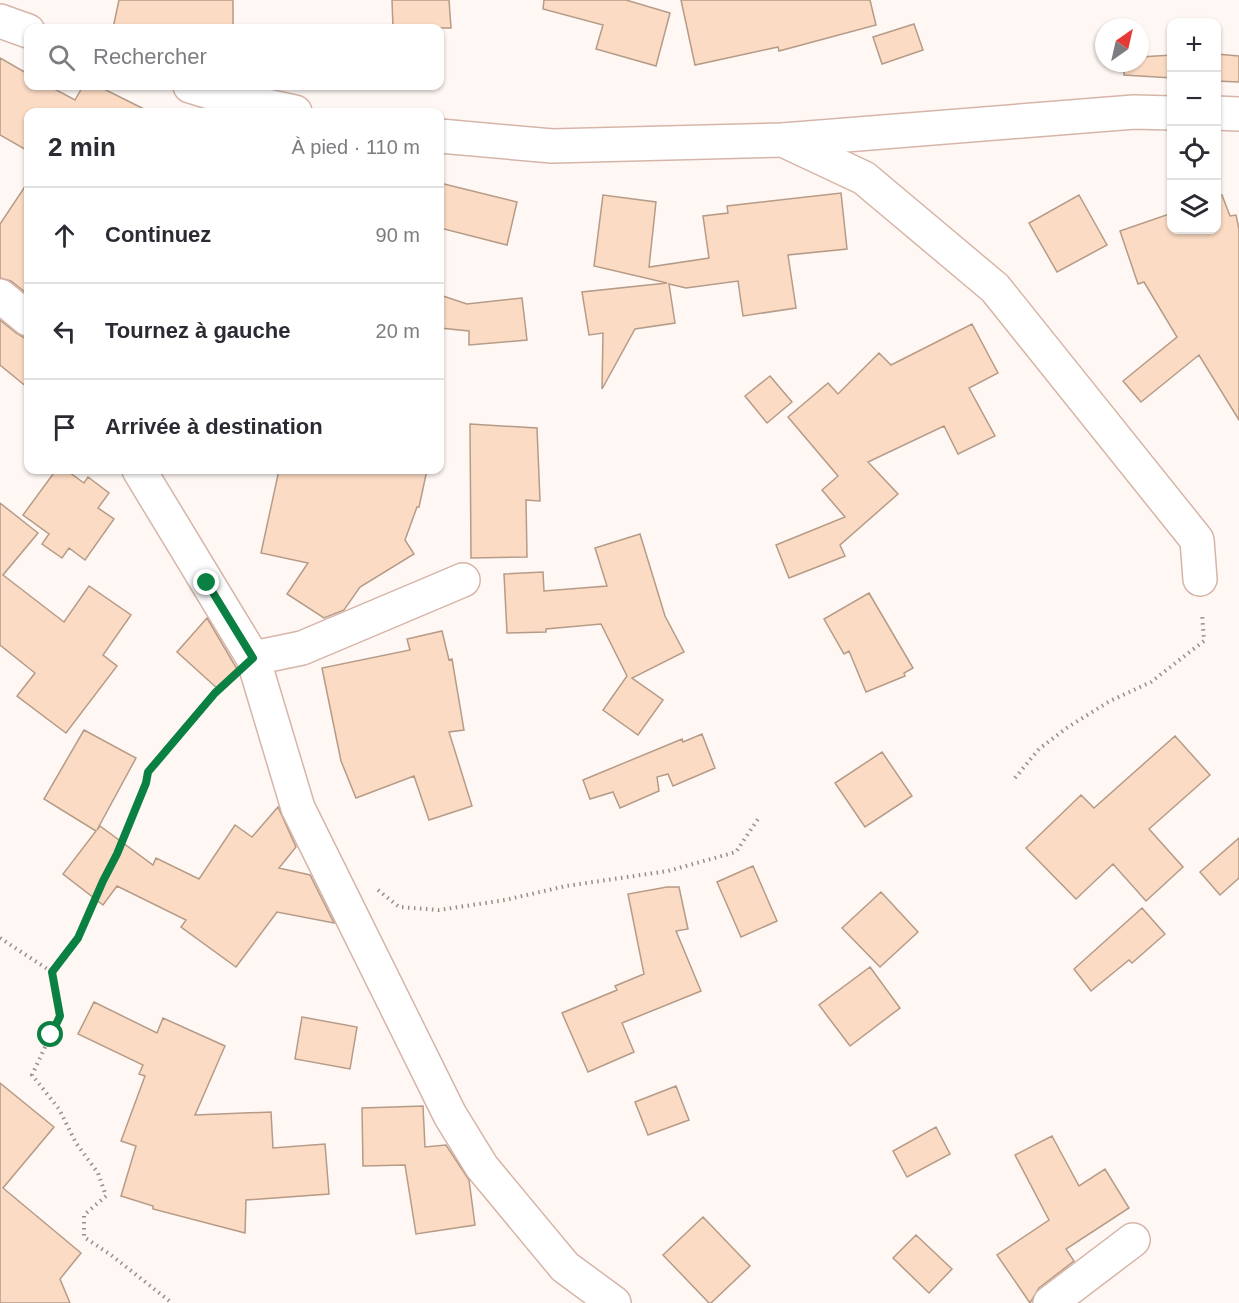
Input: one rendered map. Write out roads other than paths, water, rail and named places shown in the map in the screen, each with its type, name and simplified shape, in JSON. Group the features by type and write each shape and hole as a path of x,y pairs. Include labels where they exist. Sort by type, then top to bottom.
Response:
{"street":[{"path":"0,21 24,30"},
{"path":"203,90 277,108"},
{"path":"444,136 552,146 783,140 1134,112 1167,112"},
{"path":"1221,113 1239,114"},
{"path":"783,140 864,178 995,288 1197,540 1200,579"},
{"path":"0,296 24,316"},
{"path":"141,474 253,658 298,808 450,1115 482,1167 565,1267 614,1303"},
{"path":"253,658 302,648 463,580"},
{"path":"1050,1303 1133,1239"}]}
